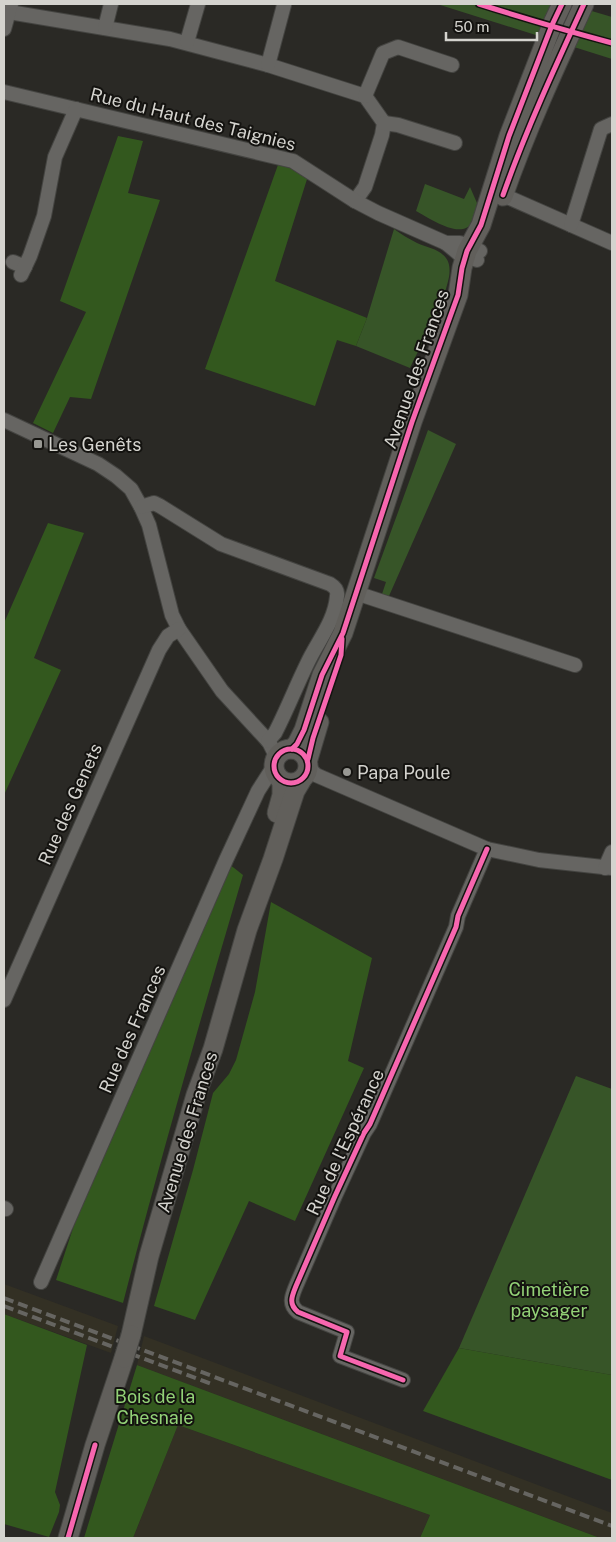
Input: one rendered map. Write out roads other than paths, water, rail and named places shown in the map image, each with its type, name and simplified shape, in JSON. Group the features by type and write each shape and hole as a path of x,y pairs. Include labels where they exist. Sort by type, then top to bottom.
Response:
{"main road":[{"name":"Avenue des Frances","path":"496,198 513,127 552,25 562,4"},
{"name":"Avenue des Frances","path":"68,1538 131,1335 154,1239 196,1095 213,1049 247,930 295,791 294,768 313,738 339,661 343,633 412,422 458,295 462,268 473,253 482,225 584,4"}],"street":[{"path":"105,28 111,4"},
{"path":"187,42 198,4"},
{"path":"268,66 284,5"},
{"path":"4,30 10,8 105,28 187,42 365,96 384,123 365,187 355,201"},
{"path":"365,96 383,53 398,47 452,65"},
{"name":"Rue du Haut des Taignies","path":"4,92 293,161 355,201 378,213 446,243 460,243 473,253"},
{"path":"20,268 44,216 55,157 76,109"},
{"path":"384,123 398,125 455,143"},
{"path":"571,225 601,129 612,124"},
{"path":"496,198 571,225 612,243"},
{"path":"4,420 98,464 116,476 130,489 149,525 172,615 179,629 222,691 269,742 274,752 294,768 487,848 539,860 609,868 612,852"},
{"path":"141,507 154,503 221,544 330,584 336,589 338,594 328,628 311,655 269,742"},
{"path":"356,593 575,664"},
{"name":"Rue des Genets","path":"4,1000 159,650 168,636 179,629"},
{"name":"Rue des Frances","path":"41,1282 258,791 294,768"},
{"name":"Rue de l'Espérance","path":"404,1380 340,1356 347,1332 298,1312 294,1309 291,1301 334,1196 370,1124 456,927 458,916 487,848"}],"railway":[{"path":"4,1298 612,1526"},
{"path":"4,1306 214,1385"}],"place":[{"name":"Les Genêts","path":"38,444"},
{"name":"Papa Poule","path":"347,772"}],"park label":[{"name":"Cimetière paysager","path":"549,1299"},
{"name":"Bois de la Chesnaie","path":"155,1406"}]}
